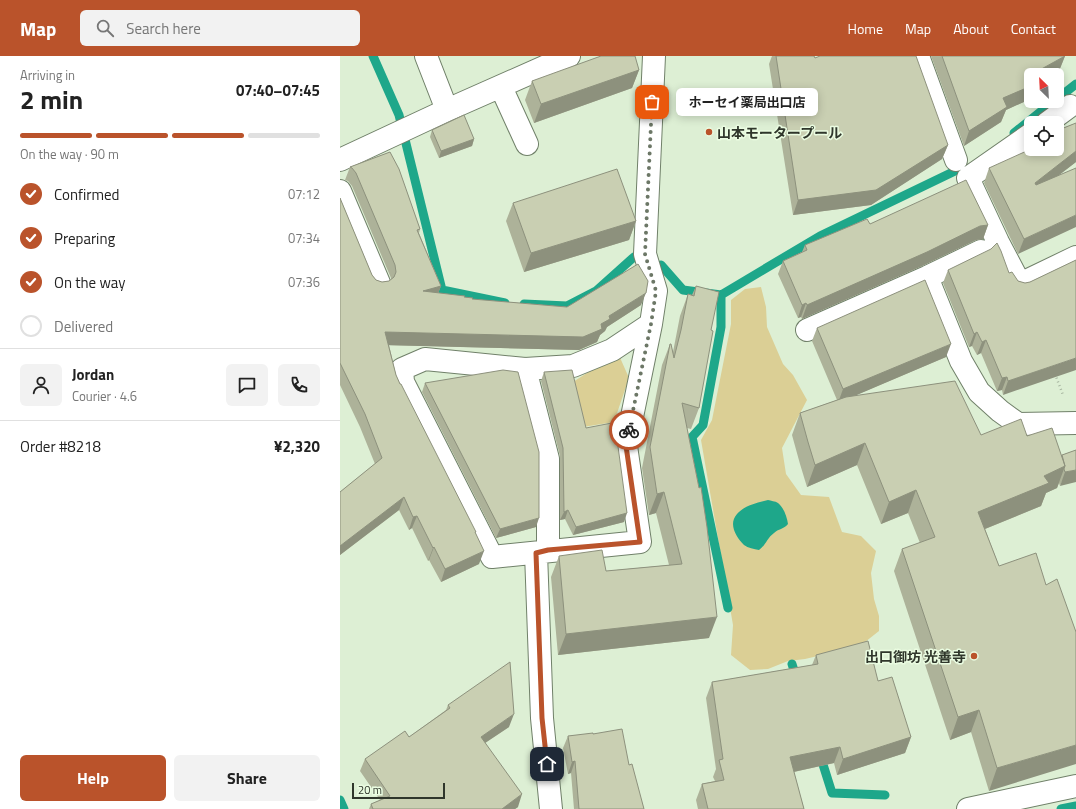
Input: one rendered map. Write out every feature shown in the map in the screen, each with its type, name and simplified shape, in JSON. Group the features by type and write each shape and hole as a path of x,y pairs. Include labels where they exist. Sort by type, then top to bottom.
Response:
{"street":[{"path":"426,56 447,110"},
{"path":"340,160 447,110 570,56"},
{"path":"651,324 612,350 572,366 525,369 426,359 402,369 403,382 492,557 640,542 626,446 651,324 656,291 645,254 654,56"},
{"path":"918,56 956,160"},
{"path":"501,86 527,144"},
{"path":"1056,116 1070,106"},
{"path":"1024,139 968,178 998,242 1020,284 1076,257"},
{"path":"340,191 379,283"},
{"path":"807,330 927,277 981,251"},
{"path":"927,277 962,361 979,392 1000,411 1018,424 1075,423"},
{"path":"525,369 548,459 542,552 542,718 551,809"},
{"path":"968,809 1076,786"}],"path":[{"path":"1054,372 1075,423"}],"shaded area":[{"path":"761,287 766,307 767,327 783,364 793,375 807,400 782,448 786,474 801,495 829,497 842,532 861,536 876,551 871,573 874,599 879,616 879,631 860,646 805,659 788,661 768,669 750,670 731,655 733,625 701,440 712,420 731,324 731,300 745,289"},
{"path":"618,353 629,378 614,422 583,427 573,382"}],"water":[{"path":"768,500 777,502 782,507 788,524 772,535 759,550 747,547 741,542 734,530 734,518 747,506"}],"building":[{"path":"601,56 635,56 639,70 541,104 532,81"},
{"path":"776,56 814,56 815,58 820,56 916,56 948,145 876,190 798,200"},
{"path":"942,56 1065,56 1043,68 1024,68 1024,89 1003,98 1007,107 969,131"},
{"path":"464,115 474,139 441,151 432,130"},
{"path":"1076,123 1076,151 1035,183 1036,185 1076,168 1076,215 1024,239 989,168 1024,152 1024,156 1064,156 1064,128"},
{"path":"390,152 399,169 420,229 417,230 441,286 423,291 465,296 464,297 473,298 472,299 567,307 638,264 648,281 646,293 609,316 610,319 601,324 602,329 583,337 385,332 396,375 400,384 476,532 484,551 445,569 417,516 413,517 404,497 340,546 340,492 382,458 365,414 340,363 340,198 372,275 376,280 382,282 389,281 394,277 396,272 395,265 356,173 350,167"},
{"path":"617,169 636,221 531,253 513,203"},
{"path":"966,180 988,225 980,226 927,252 807,305 806,303 802,305 783,261 807,250 805,245 867,219 870,224"},
{"path":"997,243 1009,273 1012,272 1018,281 1025,283 1076,260 1076,358 1008,381 1007,377 1002,378 986,340 982,342 977,332 974,334 948,270 991,249"},
{"path":"925,280 951,344 843,389 817,328"},
{"path":"696,286 719,292 711,330 713,331 699,408 682,403 699,488 701,487 717,617 566,634 559,556 602,550 606,571 682,564 664,492 657,494 650,447 670,344 674,358 688,294 694,296"},
{"path":"503,370 518,372 539,452 539,518 500,529 425,383"},
{"path":"572,370 586,428 617,422 619,426 617,439 627,513 576,527 568,510 564,512 563,448 544,372"},
{"path":"955,381 981,435 1021,419 1027,436 1052,428 1065,466 1044,476 1049,483 978,512 999,566 1036,553 1046,585 1057,579 1076,632 1076,745 997,768 979,710 958,717 902,549 935,537 916,490 889,502 865,443 815,465 800,413 846,397"},
{"path":"1076,450 1076,470 1065,472 1062,455"},
{"path":"868,641 878,681 892,677 911,737 843,759 840,747 790,757 804,809 708,809 702,784 724,780 719,760 723,759 712,682 818,664 816,655"},
{"path":"510,662 514,714 481,737 522,794 502,809 373,809 371,804 390,796 365,759 405,731 409,737 450,708 448,705"},
{"path":"622,729 629,765 632,764 644,809 579,809 575,761 572,762 568,736 593,734"}],"waterway":[{"path":"373,56 399,115 442,290 505,303"},
{"path":"1064,93 1076,84"},
{"path":"1014,133 1045,108"},
{"path":"721,295 820,236 955,171"},
{"path":"524,304 567,306 596,291 634,257"},
{"path":"661,265 683,290 721,295 721,327 703,425 692,437 728,608"},
{"path":"792,664 797,680"},
{"path":"820,755 832,793 885,795"},
{"path":"340,800 344,809"},
{"path":"1061,809 1076,806"}],"way so far":[{"path":"629,430 651,324 656,291 645,254 652,102"}],"place":[{"name":"ホーセイ薬局出口店","path":"652,102"},
{"name":"山本モータープール","path":"709,132"},
{"name":"出口御坊 光善寺","path":"974,656"}],"route":[{"path":"547,764 542,718 536,553 548,550 640,542 626,446 629,430"}]}
